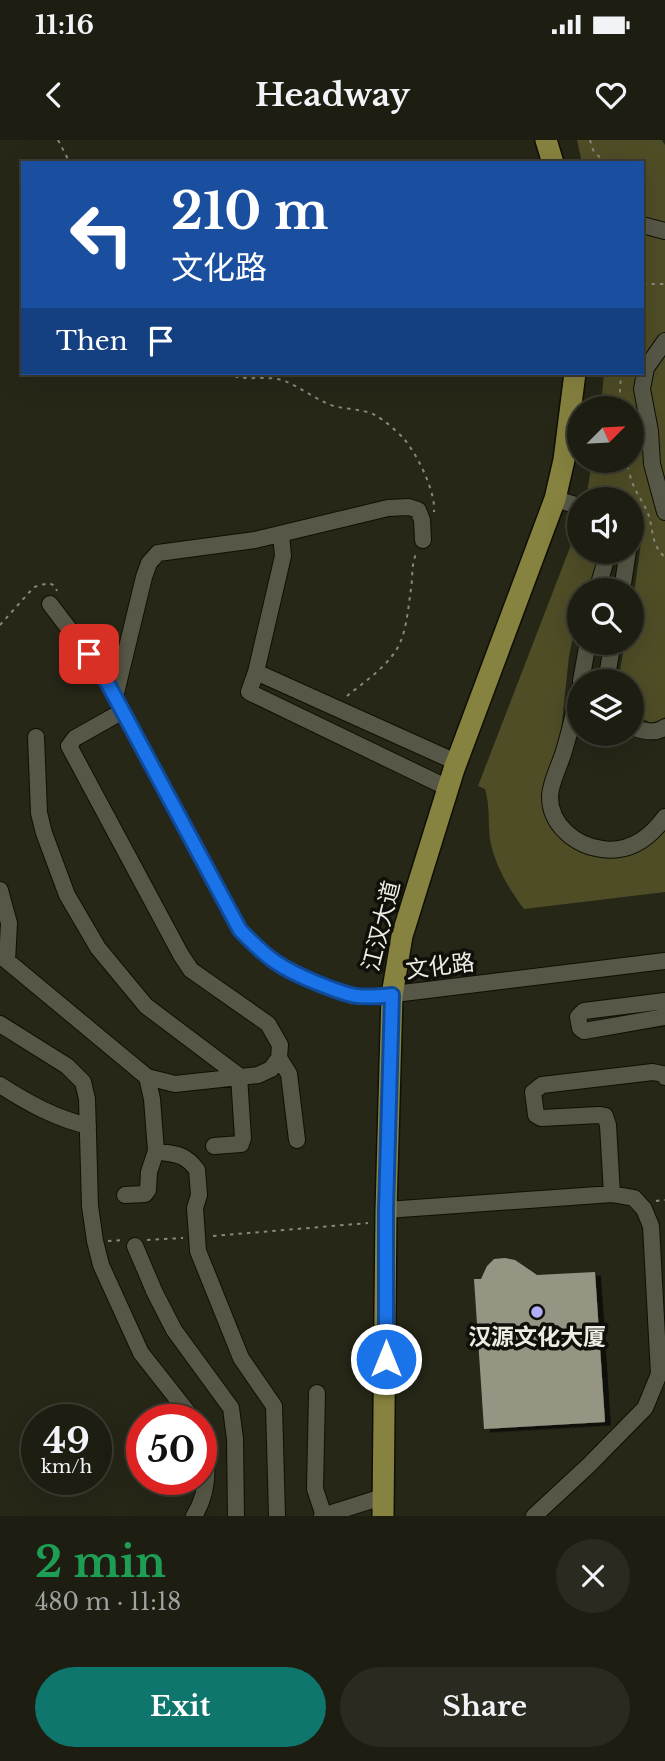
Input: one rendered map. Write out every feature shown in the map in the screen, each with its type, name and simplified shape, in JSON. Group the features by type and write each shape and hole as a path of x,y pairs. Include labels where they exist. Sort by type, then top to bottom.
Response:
{"main road":[{"path":"546,140 552,161"},
{"name":"江汉大道","path":"384,1506 386,1216 392,995 402,936 456,762 555,499 564,460 575,375"}],"street":[{"path":"644,226 665,231"},
{"path":"665,341 646,368 642,389 650,431 652,464 665,512"},
{"path":"555,499 567,502"},
{"path":"0,890 9,923 3,958 147,1077 175,1084 258,1075 271,1069 279,1058 280,1045 268,1024 191,970 69,746 75,738 119,704 144,577 149,563 158,553 255,540 388,508 409,507 418,510 422,520 423,540"},
{"path":"281,534 283,556 249,692 448,788"},
{"name":"文化路","path":"50,604 101,671 240,930 262,953 286,971 346,995 370,998 665,961"},
{"path":"256,672 456,762"},
{"path":"644,731 661,730 665,726"},
{"path":"36,737 39,813 44,833 67,895 98,948 146,1006 239,1076 243,1138 241,1144 214,1146"},
{"path":"567,742 549,796 557,822 566,833 580,843 611,850 623,849 650,835 665,817"},
{"path":"665,1001 584,1011 580,1012 578,1017 580,1028 584,1031 665,1017"},
{"path":"0,1024 67,1066 83,1082 87,1099 90,1206 101,1265 141,1353 180,1404"},
{"path":"279,1058 289,1074 297,1140"},
{"path":"612,1194 608,1125 605,1116 541,1118 536,1115 533,1092 541,1085 566,1081 653,1072 665,1077"},
{"path":"125,1195 145,1194 148,1190 149,1172 156,1151 152,1099 147,1077"},
{"path":"0,1085 35,1107 88,1126"},
{"path":"156,1151 180,1155 197,1170 199,1195 195,1208 198,1251 242,1358 274,1406 277,1516"},
{"path":"386,1216 612,1194 635,1198 644,1209 651,1226 662,1374 645,1408 534,1516"},
{"path":"137,1242 155,1293 174,1329 231,1408 235,1439 236,1516"},
{"path":"317,1393 315,1489 323,1516 384,1506"},
{"path":"194,1516 200,1507 202,1495"}],"path":[{"path":"58,140 68,161"},
{"path":"590,140 592,148 603,161"},
{"path":"644,284 665,284"},
{"path":"618,396 621,375"},
{"path":"630,475 635,491 648,513 655,545 665,557"},
{"path":"0,625 34,587 49,583 55,586 58,594 50,604"},
{"path":"95,1241 137,1242 196,1237 386,1216"}],"shaded area":[{"path":"577,140 662,140 665,145 665,717 651,723 644,719 644,669 620,669 623,655 644,655 644,578 636,578 638,564 644,564 644,487 588,487 590,473 644,473 644,396 602,396 604,375 644,375 644,161 582,161"},
{"path":"567,555 567,564 601,564 595,578 567,578 567,655 569,655 561,731 555,759 561,837 586,852 615,856 638,850 665,827 665,892 524,909 495,858 490,839 487,795 485,789 478,786"}],"building":[{"name":"汉源文化大厦","path":"494,1259 515,1260 537,1275 595,1272 605,1422 484,1429 474,1279 481,1279"}],"place":[{"name":"汉源文化大厦","path":"537,1312"}],"route":[{"path":"89,654 101,671 240,930 262,953 286,971 346,995 370,998 392,995 386,1210 386,1359"}]}
